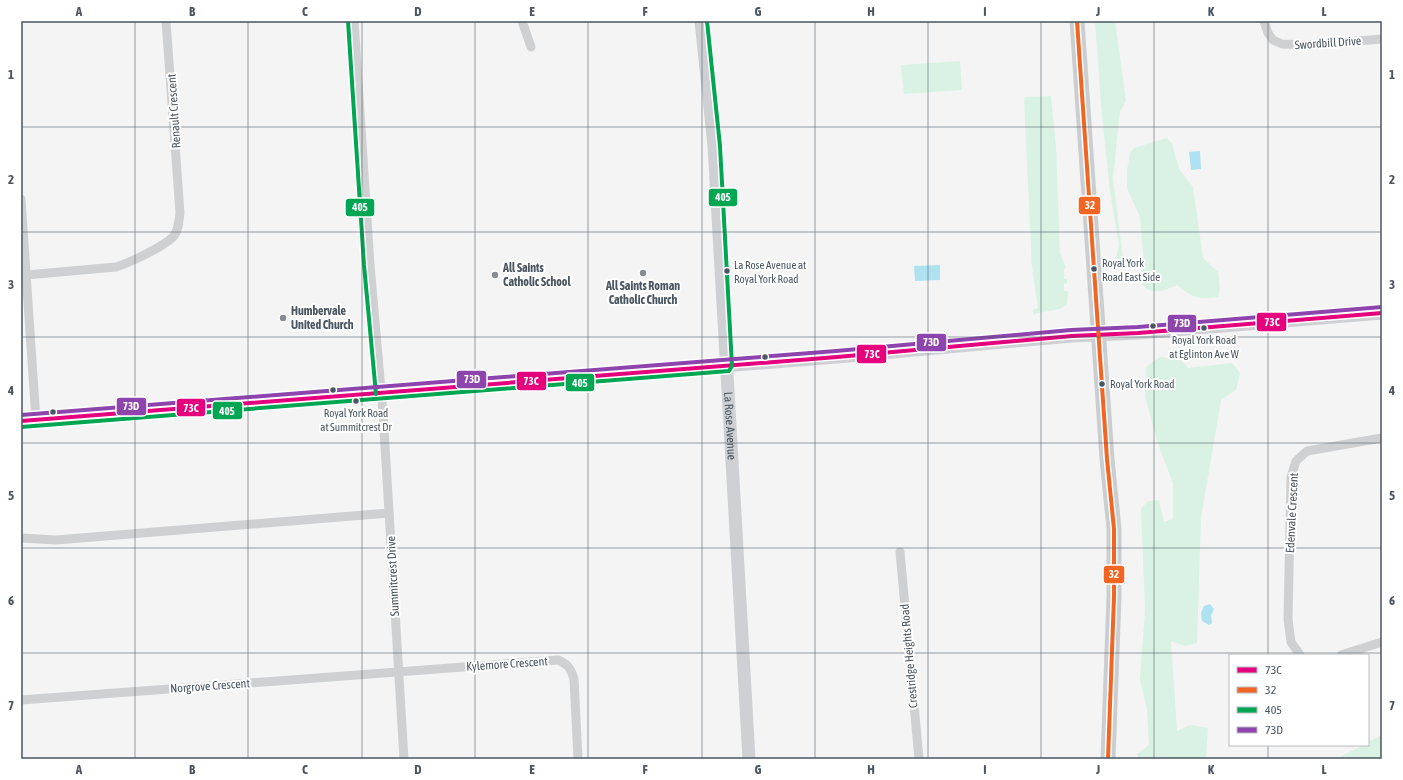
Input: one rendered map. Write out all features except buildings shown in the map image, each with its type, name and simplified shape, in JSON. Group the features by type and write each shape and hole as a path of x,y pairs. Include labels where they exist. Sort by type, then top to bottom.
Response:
{"main road":[{"name":"La Rose Avenue","path":"701,21 714,146 749,759"},
{"path":"1078,21 1100,335 1107,459 1114,529 1114,597 1108,759"},
{"path":"21,422 1382,313"}],"street":[{"name":"Renault Crescent","path":"26,274 116,267 125,264 174,237 179,226 180,214 166,21"},
{"path":"354,21 368,241 382,393"},
{"path":"522,21 531,47"},
{"name":"Swordbill Drive","path":"1264,21 1268,33 1273,40 1282,44 1307,45 1382,39"},
{"path":"21,199 36,420"},
{"name":"Summitcrest Drive","path":"382,393 404,759"},
{"name":"Edenvale Crescent","path":"1299,654 1291,642 1288,619 1292,477 1296,460 1307,451 1382,438"},
{"path":"21,538 56,540 389,513"},
{"name":"Crestridge Heights Road","path":"900,552 919,759"},
{"path":"1344,654 1382,642"},
{"name":"Kylemore Crescent","path":"398,672 549,660 566,663 572,670 574,679 578,759"},
{"name":"Norgrove Crescent","path":"21,700 398,672"}],"green space":[{"path":"1095,21 1115,21 1126,101 1120,111 1113,178 1123,259 1116,259 1119,245 1110,192 1101,104"},
{"path":"960,61 962,90 904,94 901,65"},
{"path":"1051,96 1056,148 1060,253 1066,268 1064,269 1064,274 1066,275 1064,276 1064,279 1067,279 1067,283 1064,284 1064,291 1068,291 1067,304 1060,309 1033,314 1033,310 1038,308 1032,267 1024,99 1025,97"},
{"path":"1166,138 1172,143 1179,169 1193,187 1203,258 1218,272 1220,289 1218,297 1196,297 1177,285 1166,290 1151,291 1143,285 1139,279 1144,265 1140,217 1127,188 1127,171 1130,153 1134,148"},
{"path":"1160,357 1180,359 1188,368 1232,363 1240,373 1236,390 1221,400 1201,518 1197,643 1185,646 1171,641 1177,731 1190,725 1208,728 1206,759 1138,759 1137,754 1149,745 1147,710 1140,679 1145,610 1141,509 1148,501 1159,500 1164,522 1173,519 1173,483 1159,447 1145,397 1146,367"},
{"path":"1382,735 1382,759 1336,759 1361,746 1369,746 1369,742"}],"water":[{"path":"1200,151 1201,169 1191,170 1189,152"},
{"path":"940,265 940,280 915,281 914,266"},
{"path":"1210,604 1214,609 1211,615 1212,623 1209,625 1202,621 1201,613 1204,606"}],"transit line":[{"name":"405","path":"348,21 364,265 376,394"},
{"name":"405","path":"21,427 729,371 732,366 720,146 707,21"},
{"name":"32","path":"1077,21 1107,459 1114,529 1114,597 1108,759"},
{"name":"73D","path":"21,415 836,351 1071,330 1138,327 1382,307"},
{"name":"73C","path":"21,421 837,357 1072,336 1138,333 1382,313"}],"place":[{"name":"Royal York Road East Side","path":"1094,269"},
{"name":"La Rose Avenue at Royal York Road","path":"727,271"},
{"name":"All Saints Roman Catholic Church","path":"643,273"},
{"name":"All Saints Catholic School","path":"495,275"},
{"name":"Humbervale United Church","path":"283,318"},
{"name":"Royal York Road at Eglinton Ave W","path":"1204,328"},
{"name":"Royal York Road","path":"1102,384"},
{"name":"Royal York Road at Summitcrest Dr","path":"356,401"}]}
